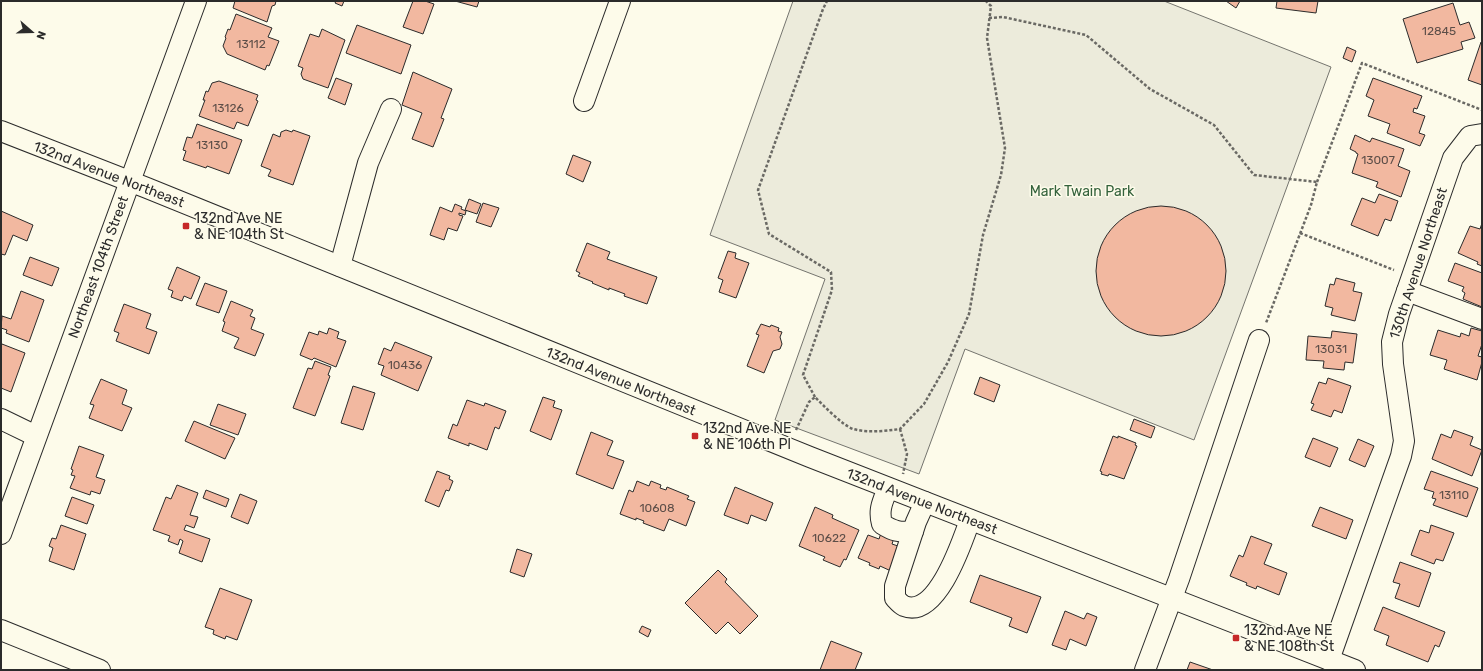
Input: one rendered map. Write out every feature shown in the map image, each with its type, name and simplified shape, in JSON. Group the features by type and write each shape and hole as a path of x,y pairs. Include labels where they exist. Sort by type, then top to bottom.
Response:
{"street":[{"name":"Northeast 104th Street","path":"1,534 196,1"},
{"path":"584,101 620,1"},
{"path":"340,266 368,164 391,109"},
{"name":"132nd Avenue Northeast","path":"1,132 340,266 770,441 1355,670"},
{"name":"130th Avenue Northeast","path":"1329,660 1401,456 1404,441 1393,364 1392,342 1407,292 1453,158 1470,136 1482,134"},
{"path":"1407,292 1482,319"},
{"path":"1145,670 1172,598 1259,340"},
{"path":"1,419 36,436"},
{"path":"892,489 882,504 880,515 882,524 891,530 902,532 913,531"},
{"path":"925,502 913,531 895,586 894,598 903,605 915,608 926,603 939,588 957,554 970,520"},
{"path":"1,630 56,662 100,670"}],"path":[{"path":"827,1 758,190 769,234 831,272 832,290 803,375 815,397 832,414 852,429 880,432 900,429 924,404 948,362 969,314 983,235 1001,175 1005,148 987,38 991,6 986,1"},
{"path":"989,18 1003,18 1086,35 1150,89 1214,125 1254,175 1317,182"},
{"path":"1259,340 1362,63 1482,110"},
{"path":"1300,233 1396,271"},
{"path":"796,430 809,402 815,397"},
{"path":"892,489 904,472 907,454 900,429"}],"green space":[{"name":"Mark Twain Park","path":"793,1 1164,1 1331,67 1194,440 965,349 919,474 775,420 825,279 710,235"}],"building":[{"path":"235,1 276,1 275,5 272,6 267,22 233,8"},
{"path":"336,1 344,1 342,6 335,3"},
{"path":"413,1 425,1 434,4 423,34 403,27"},
{"path":"455,1 479,1 477,7"},
{"path":"1226,1 1240,1 1236,8"},
{"path":"1277,1 1318,1 1316,13 1276,8"},
{"path":"1453,3 1460,25 1469,22 1475,38 1461,42 1463,49 1417,63 1403,19"},
{"path":"236,14 272,28 268,37 279,41 269,66 267,65 265,70 227,54 223,46 225,37 228,29 230,30"},
{"path":"357,25 411,45 401,74 346,53"},
{"path":"322,29 345,40 328,88 303,79 301,74 303,68 298,66 310,34 319,37"},
{"path":"1481,42 1482,43 1482,85 1468,80"},
{"path":"1347,47 1356,51 1352,62 1343,58"},
{"path":"413,72 452,89 441,118 444,119 433,147 412,139 422,113 402,105"},
{"path":"336,78 352,84 345,105 328,98"},
{"path":"1373,78 1422,96 1417,109 1414,108 1413,112 1425,116 1419,133 1425,135 1420,146 1387,133 1390,124 1368,116 1374,100 1366,96"},
{"path":"219,81 258,95 256,100 258,101 248,126 237,122 234,129 199,116 205,100 203,100 206,91 208,92 212,83"},
{"path":"197,124 242,140 229,174 207,166 206,168 183,160 186,151 183,150 187,137 192,138"},
{"path":"286,130 292,132 293,130 310,136 293,185 268,176 271,170 261,166 273,134 280,137 281,132"},
{"path":"1355,135 1370,142 1372,138 1404,149 1398,166 1410,171 1401,197 1376,187 1378,182 1352,173 1358,154 1350,149"},
{"path":"573,155 591,162 583,182 566,174"},
{"path":"1379,194 1398,201 1391,221 1385,219 1378,236 1351,225 1362,198 1375,203"},
{"path":"469,199 481,204 477,214 465,210"},
{"path":"483,203 499,208 491,227 476,222"},
{"path":"455,204 462,207 461,209 466,211 465,215 459,213 459,215 463,216 457,231 448,228 444,240 430,235 440,207 452,212"},
{"path":"1161,206 1186,211 1207,225 1221,246 1226,271 1221,296 1207,317 1186,331 1161,336 1136,331 1115,317 1101,296 1096,271 1101,246 1115,225 1136,211"},
{"path":"1,211 33,225 27,241 13,235 5,255 1,254"},
{"path":"1482,223 1482,266 1477,264 1478,262 1458,253 1470,226 1480,229"},
{"path":"587,243 610,252 607,259 657,277 647,304 624,296 625,294 609,288 609,290 578,276 580,273 576,271"},
{"path":"728,251 736,253 735,258 749,263 736,298 719,292 723,280 718,278"},
{"path":"30,257 59,268 52,286 23,275"},
{"path":"1455,263 1482,273 1482,307 1463,299 1465,293 1462,291 1464,287 1448,281"},
{"path":"177,267 200,277 191,299 184,296 182,301 171,297 173,291 168,289"},
{"path":"1336,278 1355,283 1353,291 1362,293 1355,321 1331,315 1333,308 1325,306 1330,284 1334,285"},
{"path":"205,283 227,291 219,313 196,305"},
{"path":"21,291 44,300 29,342 6,333 7,330 1,328 2,316 11,319"},
{"path":"231,301 253,310 250,316 255,318 251,329 264,334 255,356 234,348 239,338 222,331 225,322 223,321"},
{"path":"124,304 151,314 146,328 157,332 149,354 116,341 119,333 114,331"},
{"path":"761,324 779,328 778,331 782,332 780,337 782,344 780,349 773,351 764,373 747,366 759,335 756,334"},
{"path":"329,328 339,332 337,338 346,341 336,367 314,358 312,360 300,355 309,332 318,335 319,331 327,334"},
{"path":"1471,328 1482,331 1482,344 1478,356 1482,357 1482,362 1477,380 1444,369 1447,360 1430,355 1438,330 1460,337 1461,333 1469,336"},
{"path":"1332,331 1357,334 1353,363 1345,362 1344,370 1323,368 1324,361 1306,360 1308,336 1331,338"},
{"path":"395,342 432,357 418,391 381,375 384,366 378,364 384,348 391,351"},
{"path":"2,344 25,353 11,392 1,388"},
{"path":"315,361 331,367 328,375 330,376 315,416 293,408 308,368 312,369"},
{"path":"980,377 1000,385 994,402 974,394"},
{"path":"1328,378 1351,386 1342,413 1334,410 1331,417 1311,410 1314,404 1311,403 1319,382 1326,384"},
{"path":"101,379 127,390 122,404 132,408 122,431 89,418 94,405 90,404"},
{"path":"353,386 375,393 363,430 341,423"},
{"path":"543,397 555,401 553,407 562,410 551,440 530,431"},
{"path":"467,400 484,406 485,403 506,411 499,429 495,427 487,450 469,443 469,446 448,438 453,424 457,426"},
{"path":"218,404 246,414 238,435 210,425"},
{"path":"1134,419 1155,427 1151,438 1130,430"},
{"path":"194,421 235,438 225,459 185,441"},
{"path":"1454,430 1473,437 1470,445 1482,450 1472,476 1432,459 1441,434 1451,438"},
{"path":"591,432 613,441 607,455 624,461 613,489 576,474"},
{"path":"1113,436 1118,438 1118,436 1136,443 1135,445 1137,446 1124,479 1109,474 1108,476 1101,474 1102,472 1100,471"},
{"path":"1313,438 1338,448 1330,467 1305,457"},
{"path":"1358,439 1374,446 1365,467 1349,460"},
{"path":"79,446 104,455 96,477 105,480 100,494 91,491 90,495 70,488 75,476 71,475 73,470 71,469"},
{"path":"437,471 450,476 449,479 453,481 449,491 446,490 439,507 425,501"},
{"path":"1431,471 1478,488 1467,517 1433,505 1436,499 1432,498 1434,492 1424,489"},
{"path":"637,481 649,486 651,481 661,485 660,488 666,490 667,487 689,496 687,499 695,502 686,526 669,519 664,531 643,523 644,521 636,518 636,520 620,514 629,490 633,492"},
{"path":"177,485 198,493 190,515 198,517 194,528 186,525 184,530 210,539 202,562 179,553 183,541 180,539 178,545 168,541 170,536 153,530 166,497 171,499"},
{"path":"735,487 773,503 766,521 751,515 748,524 724,515"},
{"path":"206,490 229,499 226,507 203,498"},
{"path":"240,494 257,501 248,524 231,517"},
{"path":"72,497 94,505 87,524 65,516"},
{"path":"815,507 833,515 832,518 859,530 846,560 844,559 840,567 823,560 825,557 799,546"},
{"path":"1320,507 1353,520 1346,539 1312,526"},
{"path":"61,525 86,534 74,570 49,561 53,548 49,546 52,538 56,539"},
{"path":"1431,525 1454,533 1443,561 1436,559 1434,564 1411,555 1420,530 1429,533"},
{"path":"881,533 894,538 892,544 901,547 891,571 880,566 879,569 858,558 868,535 879,539"},
{"path":"1251,536 1272,544 1264,564 1287,573 1279,595 1257,586 1256,589 1246,585 1247,583 1230,576 1239,555 1243,557"},
{"path":"517,549 532,554 524,577 510,572"},
{"path":"1400,562 1431,573 1419,607 1395,598 1400,584 1393,582"},
{"path":"718,570 727,579 725,582 758,616 740,634 728,622 716,634 685,603"},
{"path":"980,575 1041,597 1027,633 1009,626 1012,618 970,602"},
{"path":"220,588 252,600 237,640 226,636 225,639 213,634 214,630 205,627"},
{"path":"1383,607 1445,632 1439,647 1435,645 1428,662 1386,645 1389,636 1374,630"},
{"path":"1065,611 1084,619 1087,613 1097,617 1086,646 1070,639 1066,650 1052,645"},
{"path":"642,626 651,630 648,637 639,632"},
{"path":"831,641 862,653 855,670 820,670"},
{"path":"1190,662 1213,670 1187,670"}],"place":[{"name":"132nd Ave NE & NE 104th St","path":"186,226"},
{"name":"132nd Ave NE & NE 106th Pl","path":"695,436"},
{"name":"132nd Ave NE & NE 108th St","path":"1236,638"}]}
